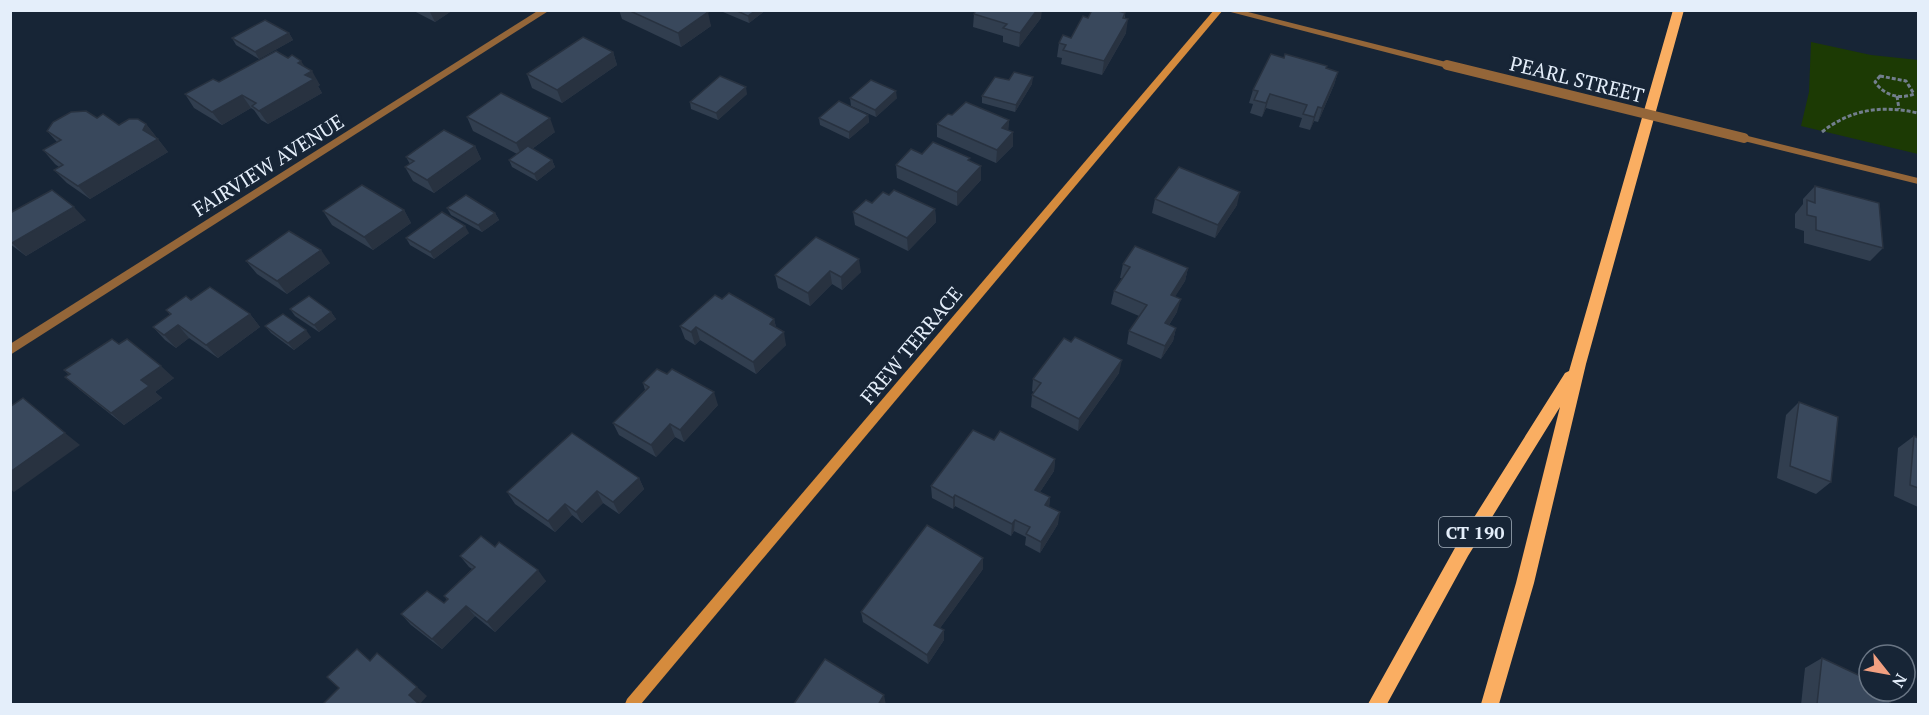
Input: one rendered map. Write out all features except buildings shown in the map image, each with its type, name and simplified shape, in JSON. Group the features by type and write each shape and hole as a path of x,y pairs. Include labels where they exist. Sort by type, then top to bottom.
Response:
{"main road":[{"name":"FREW TERRACE","path":"632,705 1219,10"},
{"name":"CT 190","path":"1490,705 1525,583 1578,364 1679,10"},
{"name":"CT 190","path":"1377,705 1462,551 1578,364"}],"street":[{"name":"FAIRVIEW AVENUE","path":"10,350 546,10"},
{"name":"PEARL STREET","path":"1227,10 1918,181"}],"path":[{"path":"1893,76 1907,82 1914,90 1910,96 1897,96 1877,86 1876,78 1893,76"},
{"path":"1897,96 1899,109"},
{"path":"1821,133 1839,120 1862,110 1899,109 1918,113"}],"green space":[{"path":"1811,42 1871,55 1918,60 1918,154 1801,126 1809,92"}]}
